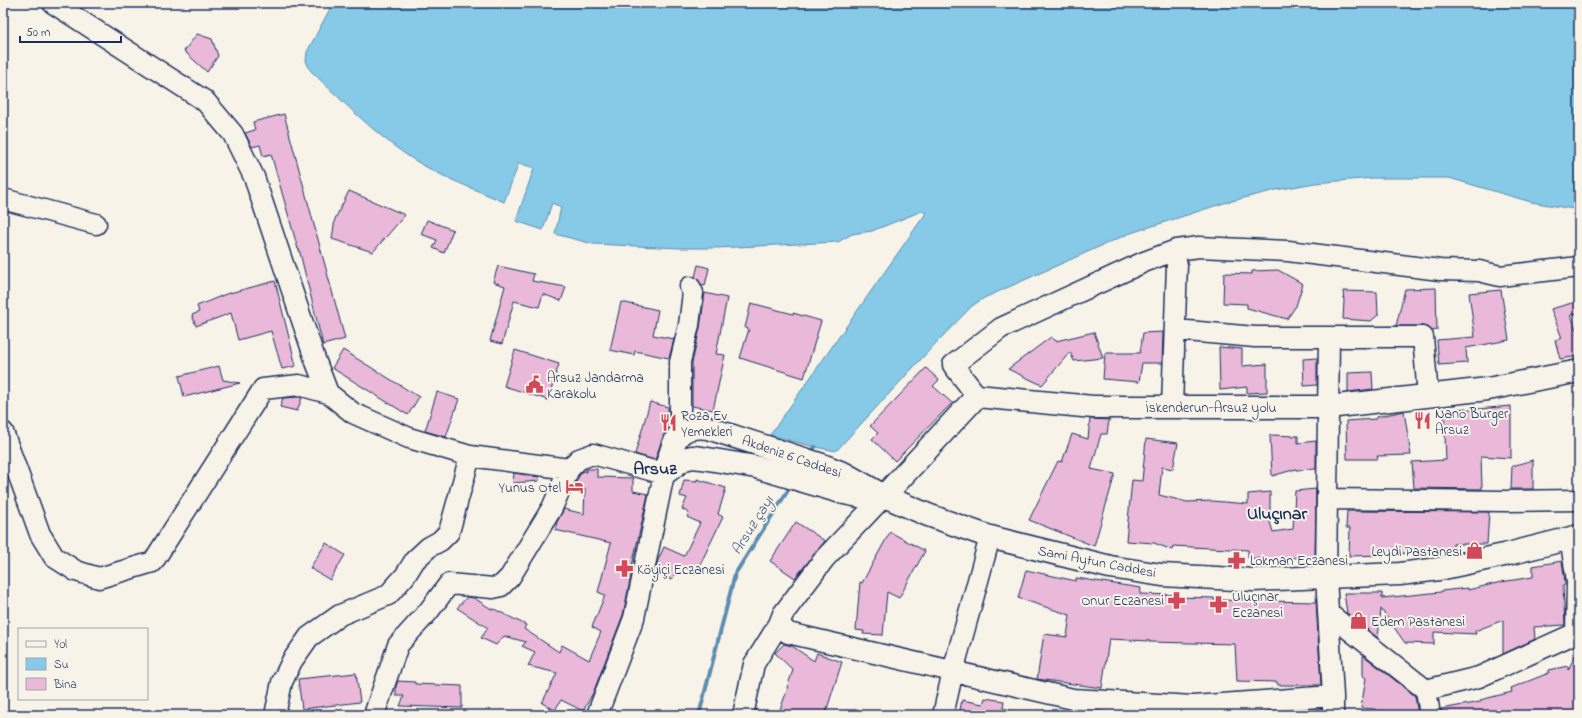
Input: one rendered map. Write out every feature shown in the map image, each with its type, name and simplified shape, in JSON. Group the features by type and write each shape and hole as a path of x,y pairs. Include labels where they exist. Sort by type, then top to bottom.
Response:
{"main road":[{"name":"İskenderun-Arsuz yolu","path":"977,396 1093,407 1328,407 1488,389 1579,371"},
{"path":"884,496 977,396"},
{"name":"Akdeniz 6 Caddesi","path":"680,433 692,427 700,427 724,432 835,470 884,496"},
{"path":"664,474 675,441 680,433"},
{"name":"Akdeniz 6 Caddesi","path":"664,474 684,459 692,457 735,462 844,493 859,496 884,496"},
{"name":"Sami Aytun Caddesi","path":"884,496 990,537 1110,567 1162,575 1253,580 1400,574 1504,555 1574,537"}],"street":[{"path":"53,3 205,101 233,134 254,176 316,362 328,393"},
{"path":"3,199 96,224"},
{"path":"977,396 953,366 1001,328 1144,262 1176,250 1199,246 1288,251 1440,270 1479,271 1500,276 1579,267"},
{"path":"1172,407 1176,330 1177,264"},
{"path":"680,433 680,362 689,325 693,293 690,287"},
{"path":"1176,330 1255,337 1423,337 1428,396"},
{"path":"779,624 788,632 1080,699 1193,706 1333,706 1326,577 1329,337"},
{"path":"3,432 40,534 54,557 76,571 99,578 153,562 263,389 299,385 328,393 353,413 409,438 470,456 569,469"},
{"path":"374,715 398,645 428,612 449,584 493,588 501,586 510,576 552,508 569,469 579,459 593,454 664,474 634,618 597,715"},
{"path":"275,715 282,682 292,660 309,637 340,615 388,595 405,576 415,560 429,547 440,541 449,532 470,456"},
{"path":"743,715 754,664 779,624 783,614 825,558 884,496"},
{"path":"1327,499 1506,501 1579,500"},
{"path":"944,715 953,671 990,537"},
{"path":"1426,690 1479,678 1578,633 1574,537"},
{"path":"1328,613 1426,690 1430,715"}],"water":[{"path":"333,3 1579,3 1579,210 1531,202 1449,178 1373,178 1315,183 1276,190 1224,203 1128,234 984,298 972,306 836,451 770,435 926,213 922,211 872,231 852,234 838,242 717,248 593,244 555,234 561,207 552,203 543,230 516,221 534,168 519,163 504,202 455,181 431,170 395,147 310,70 306,61 307,52"}],"building":[{"path":"197,34 212,39 218,56 207,72 184,51"},
{"path":"284,114 345,339 323,345 299,249 271,154 263,156 260,145 252,147 245,133 255,130 253,122"},
{"path":"349,191 405,215 373,252 332,239 335,219"},
{"path":"427,220 453,230 444,253 433,248 437,240 421,234"},
{"path":"698,265 709,268 705,286 702,285 695,277"},
{"path":"498,266 534,274 532,281 566,287 561,301 543,294 539,307 514,301 502,344 490,341 505,286 493,282"},
{"path":"1278,270 1303,284 1296,306 1287,319 1247,308 1247,304 1223,303 1224,273 1252,274 1252,271"},
{"path":"275,281 296,366 282,369 271,331 238,340 231,313 196,326 192,315 199,312 197,306 226,294"},
{"path":"1436,288 1437,330 1432,331 1428,327 1423,326 1396,326 1405,289"},
{"path":"1501,290 1509,340 1466,348 1467,363 1439,365 1437,340 1475,337 1469,293"},
{"path":"1343,291 1377,292 1378,315 1371,321 1343,319"},
{"path":"705,293 727,298 716,354 725,355 713,410 692,406 692,363 700,328"},
{"path":"1579,301 1579,313 1571,315 1579,338 1579,356 1560,359 1555,340 1562,338 1551,309"},
{"path":"621,302 658,310 653,335 674,339 669,358 635,351 634,355 610,350"},
{"path":"751,303 821,321 804,378 740,358 749,329 745,328"},
{"path":"1094,332 1103,358 1074,361 1070,352 1042,385 1008,369 1051,337 1056,341"},
{"path":"1163,332 1162,363 1142,363 1139,382 1103,379 1105,353 1140,353 1143,333"},
{"path":"1219,347 1242,349 1242,366 1267,364 1267,392 1247,393 1247,387 1220,390"},
{"path":"343,350 419,397 408,415 332,368"},
{"path":"515,350 559,364 548,400 504,386"},
{"path":"1317,358 1317,385 1304,386 1303,359"},
{"path":"219,366 223,380 240,383 184,397 179,376"},
{"path":"926,368 939,380 933,386 952,403 895,461 872,439 878,433 870,426"},
{"path":"1372,372 1373,389 1348,392 1348,373"},
{"path":"437,392 459,399 446,437 425,431"},
{"path":"283,398 302,398 297,411 280,407"},
{"path":"650,402 668,407 668,422 655,460 635,454"},
{"path":"1511,406 1511,458 1481,456 1482,489 1414,488 1412,462 1446,460 1444,411 1466,408 1466,410"},
{"path":"1404,411 1411,455 1377,456 1378,459 1347,459 1346,421 1376,419 1376,417"},
{"path":"1090,419 1109,420 1107,434 1101,434 1091,469 1115,474 1094,546 1029,520 1058,461 1062,462 1072,434 1088,439"},
{"path":"1270,435 1298,436 1298,443 1316,441 1316,469 1296,469 1272,476"},
{"path":"1146,439 1178,443 1173,469 1162,467 1159,495 1187,502 1212,501 1248,504 1248,494 1270,492 1270,522 1273,532 1293,529 1295,491 1316,489 1315,557 1288,558 1288,560 1248,558 1248,550 1173,546 1172,550 1154,543 1126,541 1132,480 1142,481"},
{"path":"1533,460 1533,489 1511,489 1512,466"},
{"path":"586,469 597,469 597,477 633,478 633,491 648,494 623,615 593,693 583,711 561,700 555,710 542,703 557,673 528,666 535,652 522,646 526,642 504,636 496,645 481,638 488,628 457,608 467,597 474,598 493,610 494,609 526,625 524,629 559,652 562,645 589,660 601,632 592,627 605,595 598,592 611,543 555,530 557,522 564,509 584,514 585,489 574,487 579,476 583,471 586,472"},
{"path":"514,473 539,477 539,481 513,483"},
{"path":"697,479 726,488 718,514 723,517 695,575 678,566 672,580 655,573 658,560 664,547 684,556 700,523 687,517 689,513 682,509 687,498 680,496 684,480 697,481"},
{"path":"1347,511 1489,512 1487,544 1453,544 1453,550 1409,550 1409,553 1349,556 1350,528 1346,528"},
{"path":"796,522 825,541 795,578 770,561"},
{"path":"890,532 925,551 899,598 887,592 883,635 863,634 864,631 856,630 860,582 862,583"},
{"path":"326,543 345,555 330,580 310,568"},
{"path":"1562,561 1565,582 1565,585 1563,586 1565,625 1534,627 1535,639 1503,654 1503,620 1475,631 1476,634 1434,632 1434,644 1405,643 1381,609 1378,638 1347,613 1344,593 1382,593 1382,598 1468,588 1468,590 1501,582 1533,577 1533,566"},
{"path":"1026,570 1076,581 1076,578 1141,588 1140,594 1214,598 1214,600 1316,602 1321,685 1278,685 1277,682 1237,681 1235,644 1149,642 1150,641 1109,639 1102,688 1037,679 1044,634 1067,637 1070,615 1018,598"},
{"path":"784,644 792,646 814,661 817,653 842,662 825,715 778,715 793,670 775,653"},
{"path":"1579,648 1579,715 1518,715 1517,712 1504,715 1441,715 1441,709 1480,702 1480,700 1512,692 1511,688 1549,673 1549,670 1568,666 1568,670"},
{"path":"1363,655 1415,696 1418,715 1376,715 1375,709 1361,708 1366,678 1363,676"},
{"path":"356,673 360,702 302,709 298,679"},
{"path":"398,681 415,682 415,684 462,686 462,708 400,706 404,696 396,696 396,686"},
{"path":"985,698 1004,701 1003,708 1010,710 1010,715 959,715 962,700 983,704"}],"waterway":[{"name":"Arsuz çayı","path":"810,455 815,447"},
{"name":"Arsuz çayı","path":"699,715 735,574 792,484"}],"place":[{"name":"Arsuz Jandarma Karakolu","path":"534,385"},
{"name":"Nano Burger Arsuz","path":"1422,421"},
{"name":"Roza Ev Yemekleri","path":"668,423"},
{"name":"Yunus Otel","path":"574,487"},
{"name":"Leydi Pastanesi","path":"1475,551"},
{"name":"Lokman Eczanesi","path":"1237,560"},
{"name":"Köyiçi Eczanesi","path":"624,569"},
{"name":"Onur Eczanesi","path":"1177,600"},
{"name":"Uluçınar Eczanesi","path":"1219,604"},
{"name":"Edem Pastanesi","path":"1358,621"}],"district":[{"name":"Arsuz","path":"655,468"},
{"name":"Uluçınar","path":"1277,513"}]}
